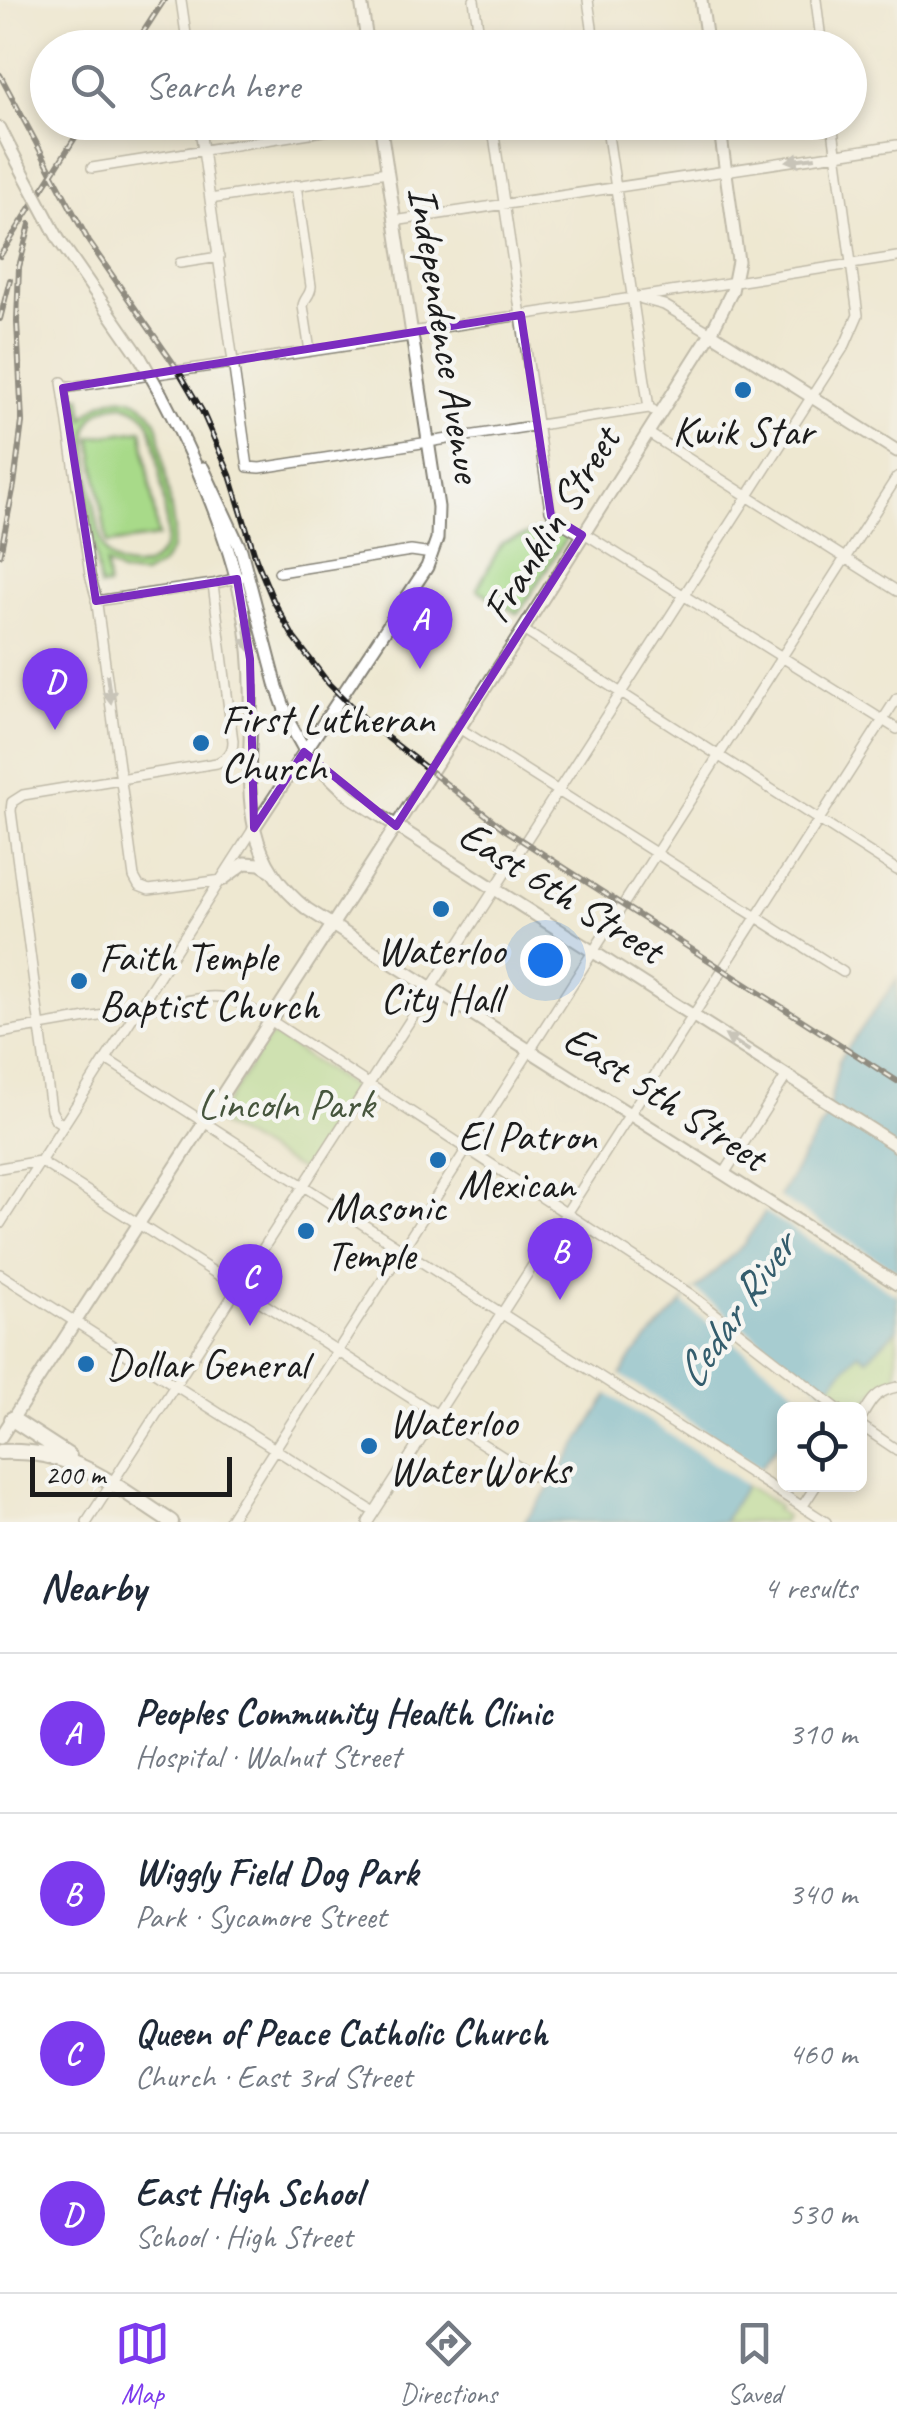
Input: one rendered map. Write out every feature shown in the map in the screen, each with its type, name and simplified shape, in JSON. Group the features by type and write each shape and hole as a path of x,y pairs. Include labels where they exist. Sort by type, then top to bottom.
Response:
{"highway":[{"path":"12,1419 172,1522"},
{"path":"0,1452 42,1453 82,1465"}],"main road":[{"path":"361,0 365,30"},
{"path":"701,0 705,30"},
{"path":"0,128 59,240 161,394 243,576"},
{"name":"Independence Avenue","path":"383,140 438,506 437,539 432,554"},
{"name":"Franklin Street","path":"0,1438 523,630 648,433 654,411 729,300 735,282 737,250 722,140"},
{"path":"710,333 897,452"},
{"path":"254,828 432,554"},
{"name":"East 6th Street","path":"243,576 290,724 305,751 351,798 897,1146"},
{"name":"East 5th Street","path":"243,576 250,659 249,786 254,828 262,856 296,901 897,1284"},
{"path":"222,880 245,863 271,870"}],"street":[{"path":"181,0 185,30"},
{"path":"474,0 478,30"},
{"path":"588,0 592,30"},
{"path":"816,0 820,30"},
{"path":"202,140 248,466 260,468 654,411 632,298 609,140"},
{"path":"92,168 266,140"},
{"path":"495,140 552,515 897,729"},
{"path":"87,1522 845,345 858,316 834,140"},
{"path":"394,221 897,145"},
{"path":"210,199 387,172"},
{"path":"296,186 311,286 303,301 310,352"},
{"path":"180,263 219,257"},
{"path":"222,880 149,890 138,886 134,876 62,385 310,352 897,257"},
{"path":"632,298 664,305 710,333"},
{"path":"648,433 897,591"},
{"path":"228,1522 897,477"},
{"path":"280,572 411,552 432,554"},
{"path":"96,601 243,576"},
{"path":"64,1125 50,1110 11,808 15,798 23,794 216,762 229,756 234,747 213,584"},
{"path":"523,630 897,870"},
{"path":"368,1522 897,698"},
{"path":"460,728 843,972"},
{"path":"0,1224 254,828"},
{"path":"0,1032 221,996 234,1000 690,1294 829,1402"},
{"path":"106,1059 826,1522"},
{"path":"724,1174 788,1075"},
{"path":"0,1168 40,1162 532,1476"},
{"path":"0,1274 374,1512"},
{"path":"867,1410 876,1394 897,1387"},
{"path":"867,1427 897,1450"},
{"path":"802,1507 812,1492"}],"highlighted area":[{"path":"521,315 551,516 582,535 396,826 304,752 254,828 250,659 237,579 96,601 63,388"}],"green space":[{"path":"81,397 84,419 93,409 113,399 134,400 152,415 158,427 174,530 171,549 162,564 143,575 121,573 106,564 108,586 100,587 73,398","holes":["123,404 143,414 151,428 167,532 162,552 155,560 134,567 113,561 103,547 87,437 97,413"]},
{"path":"142,430 158,537 107,544 91,437"},
{"path":"555,525 569,534 518,614 477,589 502,543"},
{"name":"Lincoln Park","path":"273,1035 354,1088 307,1169 302,1171 215,1120"},
{"path":"897,1329 897,1383 875,1391 867,1402 839,1402 824,1390 859,1352 867,1358"},
{"path":"746,1485 779,1506 776,1510 786,1516 782,1522 723,1522"}],"water":[{"name":"Cedar River","path":"897,979 897,1329 867,1359 859,1353 815,1402 777,1402 777,1447 723,1522 524,1522 552,1485 633,1355 743,1245 779,1197 827,1116 839,1060"}],"pier":[{"path":"774,1194 897,1272 897,1295 762,1210"},
{"path":"695,1290 828,1393 822,1402 812,1402 683,1303"},
{"path":"616,1372 764,1471 751,1488 604,1391"}],"railway":[{"path":"145,30 164,0"},
{"path":"0,75 30,131"},
{"path":"35,140 89,242 202,411 230,475 273,600 294,638 329,684 366,721 504,829 897,1081"},
{"path":"0,256 74,140"},
{"path":"0,555 22,422 17,322 19,267 30,224"},
{"path":"0,319 10,280"}],"place":[{"name":"Kwik Star","path":"743,390"},
{"name":"Peoples Community Health Clinic","path":"420,669"},
{"name":"East High School","path":"55,730"},
{"name":"First Lutheran Church","path":"201,743"},
{"name":"Waterloo City Hall","path":"441,909"},
{"name":"Faith Temple Baptist Church","path":"79,981"},
{"name":"El Patron Mexican","path":"438,1160"},
{"name":"Masonic Temple","path":"306,1231"},
{"name":"Wiggly Field Dog Park","path":"560,1300"},
{"name":"Queen of Peace Catholic Church","path":"250,1326"},
{"name":"Dollar General","path":"86,1364"},
{"name":"Waterloo WaterWorks","path":"369,1446"}]}
